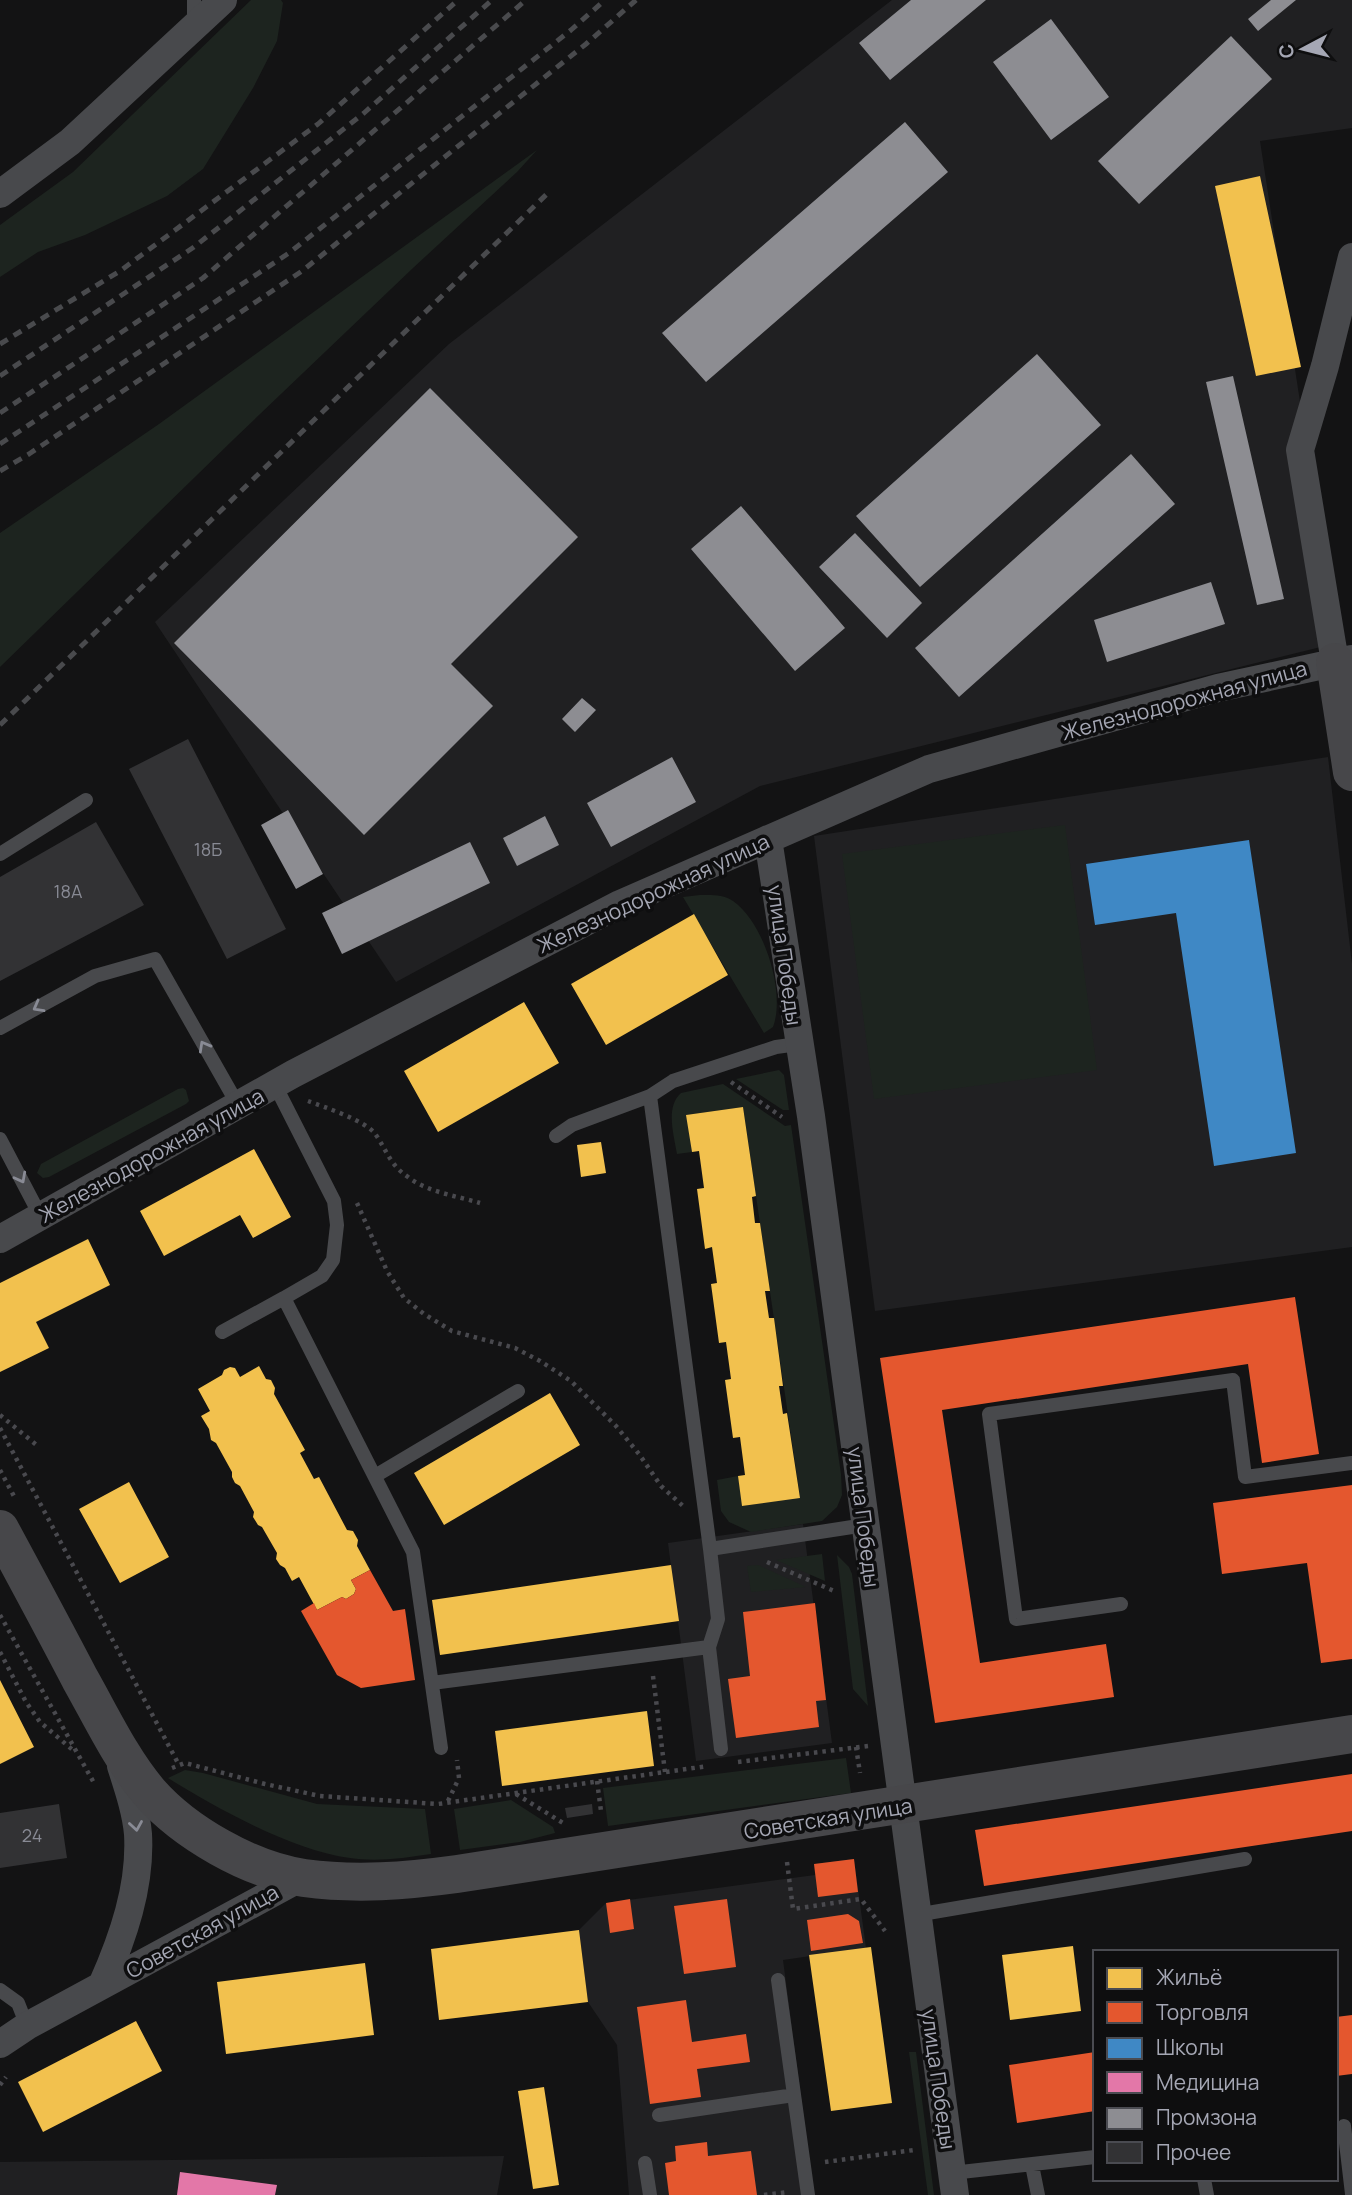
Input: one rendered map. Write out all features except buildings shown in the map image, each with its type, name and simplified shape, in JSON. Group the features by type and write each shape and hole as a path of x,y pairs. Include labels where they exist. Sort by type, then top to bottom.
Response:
{"main road":[{"path":"1344,660 1352,772"},
{"path":"0,1530 112,1737"},
{"name":"Советская улица","path":"112,1737 150,1792 178,1818 237,1857 302,1877 360,1883 410,1880 641,1847 1352,1734"}],"street":[{"path":"0,194 70,142 194,13 223,0"},
{"path":"1344,660 1300,450 1325,366 1352,257"},
{"name":"Железнодорожная улица","path":"0,1239 275,1085 620,904 929,769 1218,688 1344,660"},
{"name":"улица Победы","path":"768,839 811,1115 953,2184"},
{"name":"Советская улица","path":"102,1985 117,1952 138,1870 138,1833 132,1802 112,1737"},
{"name":"Советская улица","path":"0,2044 27,2026 302,1877"}],"lane":[{"path":"0,854 86,800"},
{"path":"0,1028 95,975 155,959 238,1105"},
{"path":"556,1136 572,1125 650,1096 673,1081 776,1047 799,1044"},
{"path":"222,1332 322,1276 333,1260 337,1225 334,1201 275,1085"},
{"path":"650,1096 718,1619 709,1647 721,1749"},
{"path":"0,1139 41,1217"},
{"path":"284,1298 413,1552 440,1748"},
{"path":"1121,1604 1016,1619 989,1413 1233,1380 1245,1477 1352,1463"},
{"path":"374,1476 518,1391"},
{"path":"710,1549 865,1525"},
{"path":"432,1683 709,1647"},
{"path":"916,1914 1245,1859"},
{"path":"778,1980 808,2195"},
{"path":"0,1990 18,2003 27,2026"},
{"path":"659,2115 794,2095"},
{"path":"1344,2126 1352,2194"},
{"path":"953,2184 1032,2165 1093,2157"},
{"path":"645,2163 650,2195"},
{"path":"1032,2165 1038,2195"}],"path":[{"path":"712,1069 786,1119"},
{"path":"314,1113 308,1101 363,1123 375,1133 395,1167 411,1180 480,1203"},
{"path":"354,1196 387,1272 404,1298 452,1331 515,1348 571,1381 616,1426 661,1486 688,1510 705,1516"},
{"path":"0,1415 40,1447"},
{"path":"0,1427 179,1765"},
{"path":"760,1559 834,1591"},
{"path":"0,1615 99,1793"},
{"path":"0,1652 26,1702 40,1721 78,1755"},
{"path":"651,1654 665,1772"},
{"path":"736,1762 893,1742"},
{"path":"856,1747 860,1773"},
{"path":"166,1770 185,1763 320,1796 438,1804 711,1766"},
{"path":"597,1782 601,1811"},
{"path":"515,1793 563,1823"},
{"path":"787,1862 793,1909 861,1899 885,1931"},
{"path":"0,2085 6,2077"},
{"path":"804,2165 914,2150"}],"shaded area":[{"path":"251,0 281,0 283,3 277,41 253,88 203,169 167,196 85,235 38,252 0,277 0,225 73,172"},
{"path":"892,0 1352,0 1352,128 1260,141 1337,643 760,786 396,982 155,622 449,344"},
{"path":"537,150 0,667 0,533 159,424"},
{"path":"1328,757 1352,964 1352,1247 875,1311 814,836"},
{"path":"1065,825 1097,1070 874,1099 842,854"},
{"path":"721,896 733,901 744,911 763,941 770,959 777,996 773,1027 764,1033 683,897"},
{"path":"779,1070 784,1075 789,1110 783,1110 736,1079"},
{"path":"723,1084 785,1126 791,1125 841,1474 842,1495 837,1507 822,1521 751,1532 729,1522 721,1511 717,1480 738,1476 743,1506 800,1497 743,1107 687,1115 692,1152 677,1154 672,1122 673,1106 681,1093"},
{"path":"183,1088 189,1101 186,1104 49,1177 43,1178 37,1173 41,1164"},
{"path":"803,1524 832,1743 696,1761 668,1543"},
{"path":"822,1554 825,1581 776,1560"},
{"path":"837,1555 852,1574 868,1706 853,1689"},
{"path":"758,1565 806,1587 751,1592 747,1566"},
{"path":"846,1758 851,1793 608,1826 603,1788"},
{"path":"185,1770 317,1804 425,1809 431,1854 370,1860 328,1854 304,1846 232,1815 168,1778"},
{"path":"511,1800 553,1827 555,1833 520,1842 460,1850 454,1809"},
{"path":"854,1859 866,1948 783,1960 814,2195 629,2195 617,2045 588,2002 579,1930 606,1903 815,1875 814,1864"},
{"path":"909,2052 916,2052 934,2195 928,2195"},
{"path":"504,2156 497,2195 0,2195 0,2162"}],"railway":[{"path":"0,344 120,271 318,124 458,0"},
{"path":"0,376 194,247 364,113 492,0"},
{"path":"0,413 203,278 526,0"},
{"path":"0,444 289,253 571,30 605,0"},
{"path":"0,471 302,271 586,44 636,0"},
{"path":"0,725 550,191"}]}
